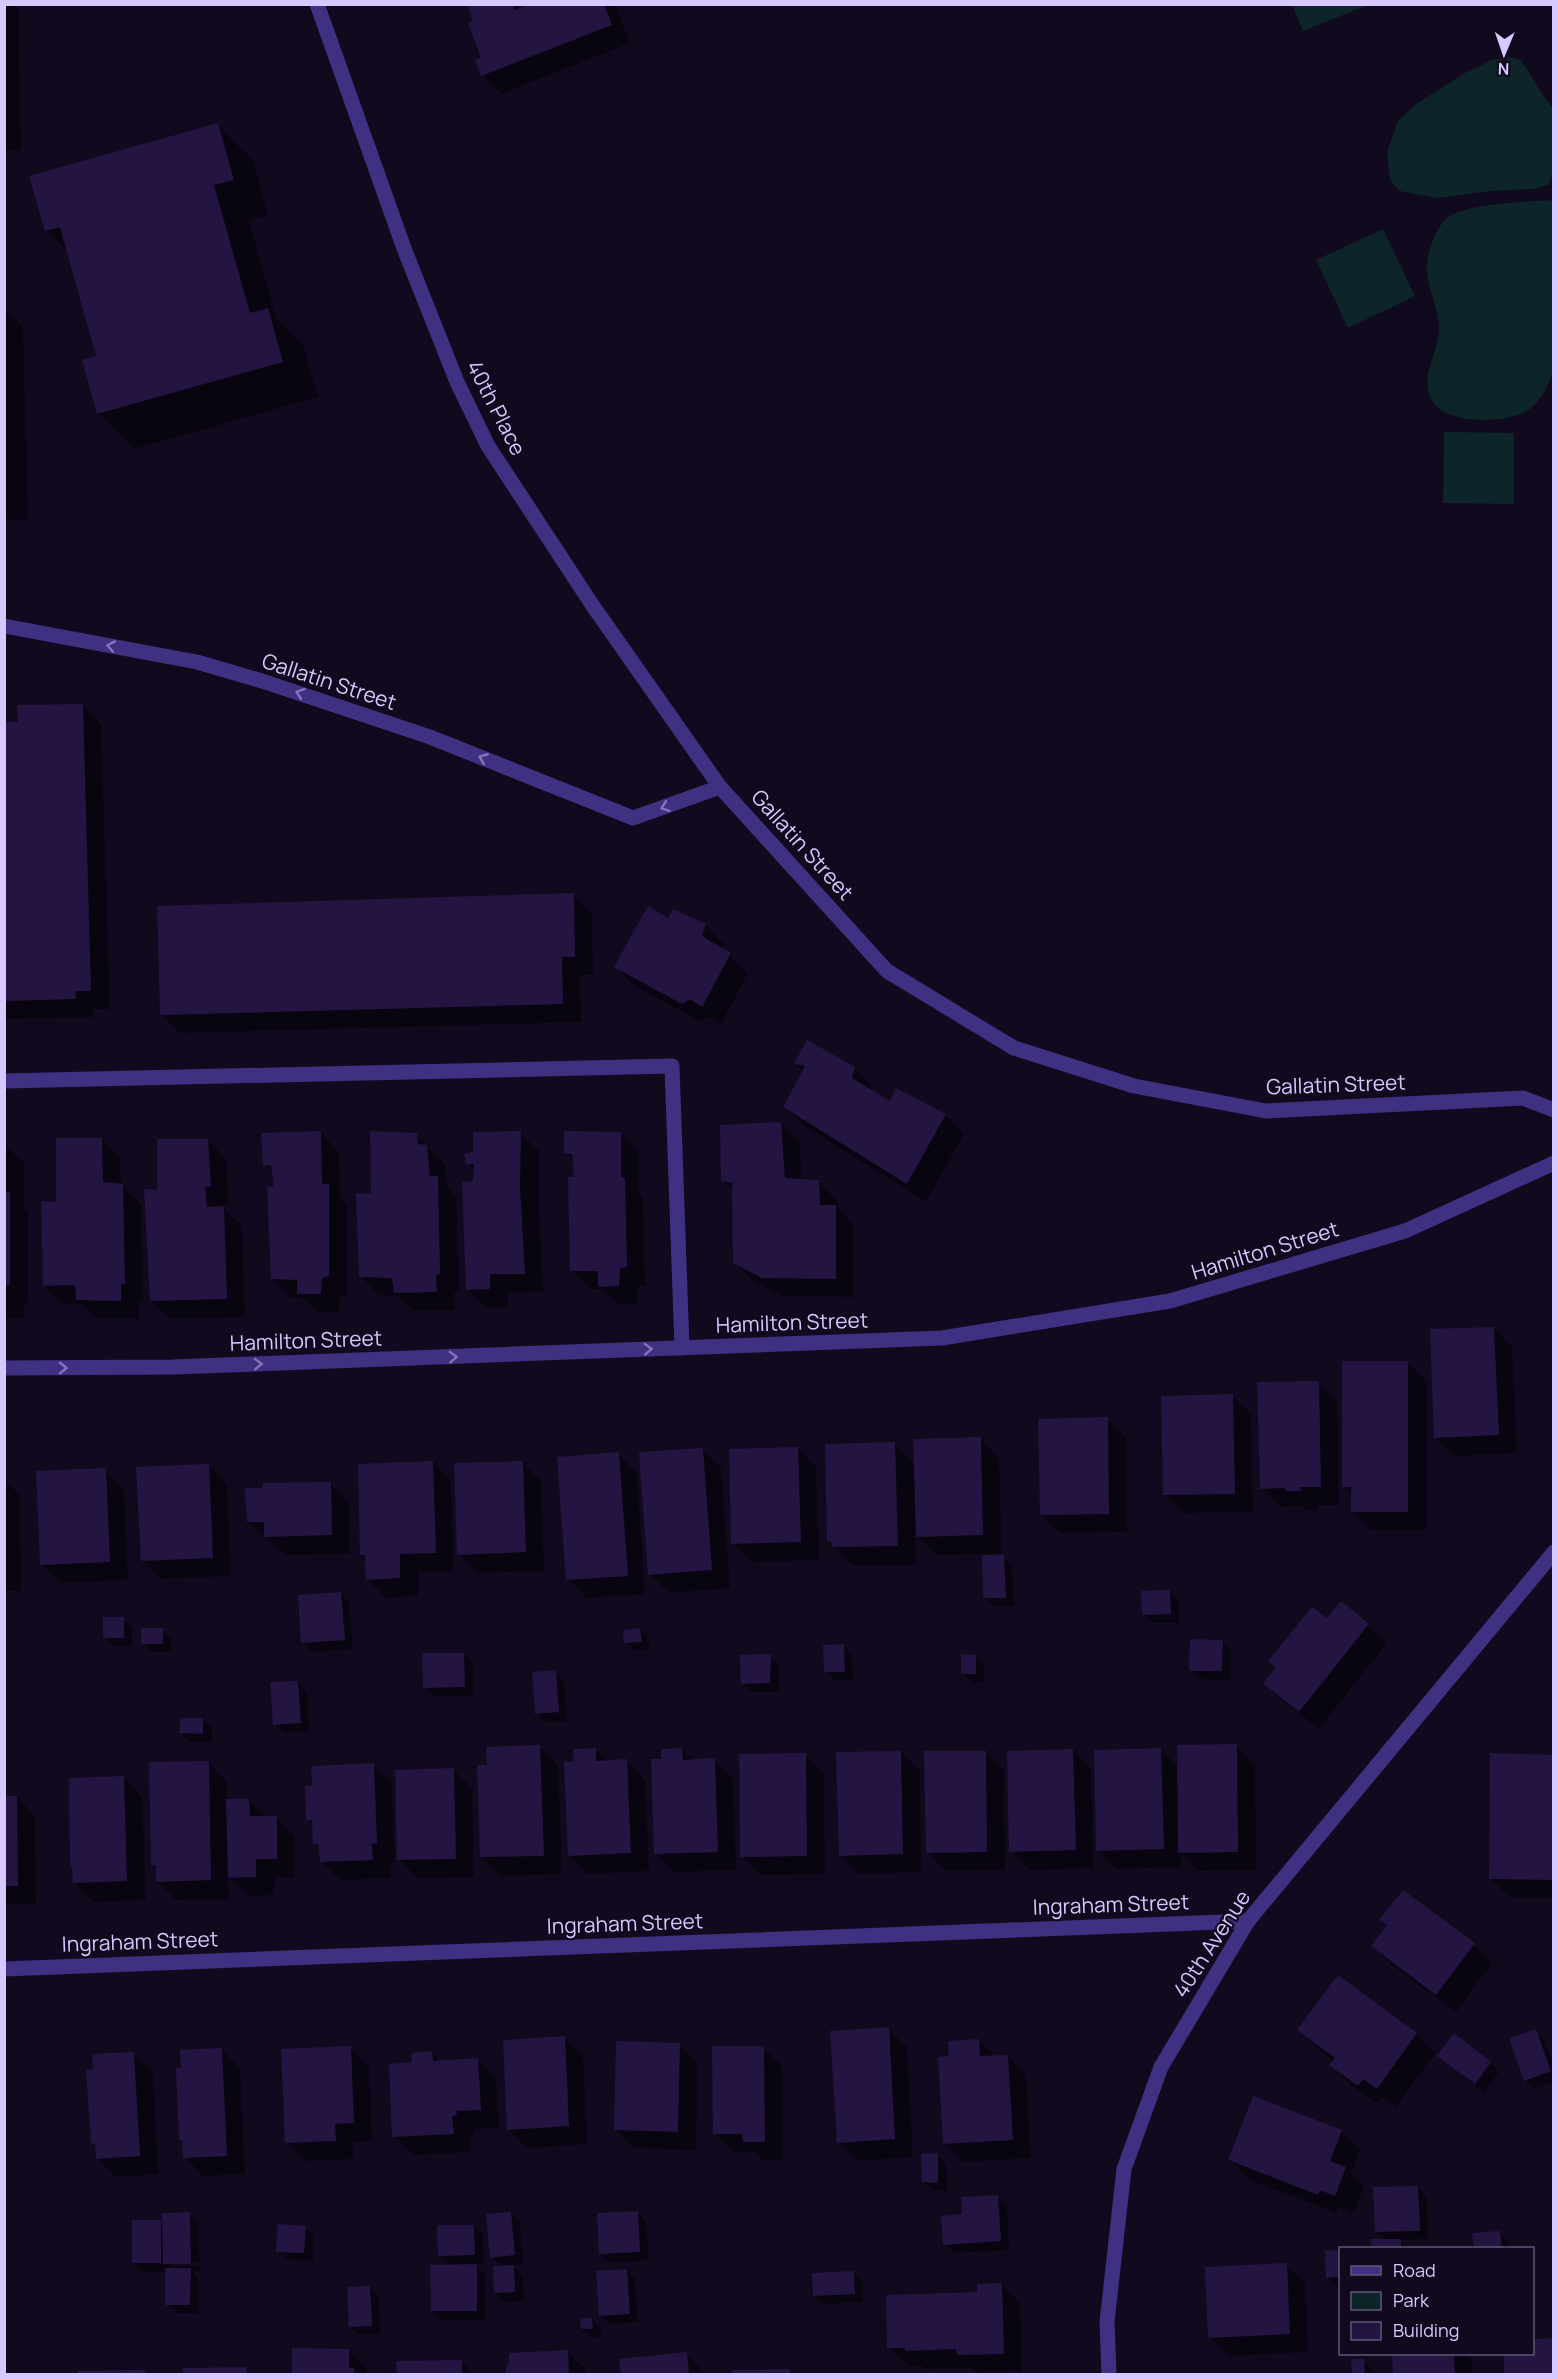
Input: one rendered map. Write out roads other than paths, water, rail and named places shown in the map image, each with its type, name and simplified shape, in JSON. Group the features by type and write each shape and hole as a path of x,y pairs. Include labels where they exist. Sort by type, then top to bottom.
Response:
{"street":[{"name":"40th Place","path":"317,4 405,251 457,382 488,446 593,606 720,787"},
{"name":"Gallatin Street","path":"4,626 196,662 262,681 430,737 633,818 720,787 887,971 1014,1048 1134,1086 1266,1111 1523,1098 1554,1110"},
{"path":"4,1081 672,1066 682,1348"},
{"name":"Hamilton Street","path":"4,1368 172,1367 942,1338 1170,1301 1405,1231 1554,1163"},
{"name":"40th Avenue","path":"1109,2374 1107,2322 1125,2169 1161,2067 1248,1921 1554,1552"},
{"name":"Ingraham Street","path":"4,1968 1248,1921"}]}
